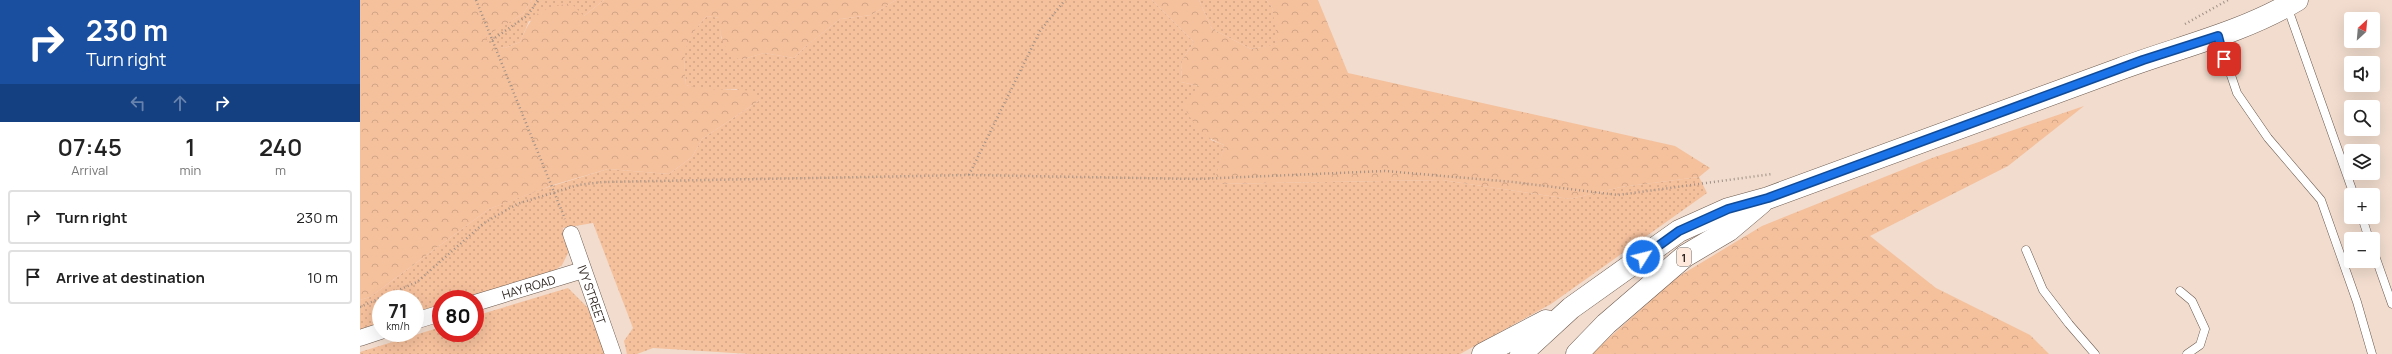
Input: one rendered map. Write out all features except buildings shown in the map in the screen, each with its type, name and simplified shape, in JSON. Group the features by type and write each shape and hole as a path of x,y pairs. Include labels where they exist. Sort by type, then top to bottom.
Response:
{"highway":[{"name":"1","path":"1483,354 1571,308 1679,231 1728,209 1768,198 2143,60 2218,36 2257,20 2292,3"},
{"name":"1","path":"1577,354 1606,324 1685,256 1729,230 1768,198"},
{"path":"1521,354 1571,308"}],"street":[{"name":"IVY STREET","path":"572,234 583,270 614,354"},
{"name":"HAY ROAD","path":"484,300 583,270"},
{"path":"360,338 372,335"}],"lane":[{"path":"2292,3 2321,100 2352,188"},
{"path":"2218,36 2231,78 2241,99 2277,149 2321,200 2357,302 2372,354"},
{"path":"2026,250 2043,290 2069,324 2095,354"},
{"path":"2379,268 2392,304"},
{"path":"2180,291 2192,301 2205,329 2200,345 2186,354"}],"path":[{"path":"476,0 572,234"},
{"path":"492,40 528,15 538,0"},
{"path":"969,175 1040,32 1066,0"},
{"path":"360,307 416,282 484,223 517,204 554,192 603,182 969,175 1197,179 1385,172 1513,182 1618,195 1764,175"}],"green space":[{"path":"360,0 532,0 523,14 486,36 488,44 505,48 520,42 529,23 538,13 571,3 584,16 604,0 896,0 871,15 840,19 805,47 794,58 764,53 740,60 729,51 723,42 720,32 719,18 707,16 693,33 686,48 686,85 712,89 754,91 760,100 702,139 692,157 669,174 608,169 553,185 489,209 379,290 372,290 372,296 370,297 360,300"},
{"path":"532,0 604,0 584,16 529,21 520,42 505,48 488,45 485,36 523,14"},
{"path":"896,0 1152,0 1194,42 1182,60 1181,82 1199,86 1211,140 1224,145 1215,184 1442,180 1570,199 1621,187 1699,177 1707,193 1551,304 1460,354 750,354 653,348 637,354 627,354 624,341 633,328 593,223 563,228 569,251 562,265 546,277 484,295 484,290 432,290 432,310 424,313 424,290 379,290 489,209 542,189 608,169 669,174 692,157 702,139 760,100 736,89 705,91 686,85 684,64 686,48 693,33 707,16 720,18 721,38 740,60 764,53 794,58 806,46 840,19 871,15"},
{"path":"1152,0 1199,0 1212,29 1251,49 1278,44 1272,7 1266,0 1318,0 1348,73 1675,146 1710,168 1699,177 1621,187 1570,199 1442,180 1214,184 1224,145 1216,142 1199,129 1183,104 1199,86 1181,82 1182,60 1194,42"},
{"path":"1199,0 1266,0 1272,7 1280,44 1251,49 1212,29"},
{"path":"2084,106 2008,166 1870,236 1936,288 2030,335 2049,354 1591,354 1676,278 1762,226 1932,158"},
{"path":"568,288 591,311 606,354 360,354 360,352 392,342 424,342 424,332 432,330 432,342 484,342 484,313"},
{"path":"372,296 372,328 360,331 360,300"}],"route":[{"path":"1643,257 1679,231 1728,209 1768,198 2143,60 2218,36 2224,59"}]}
